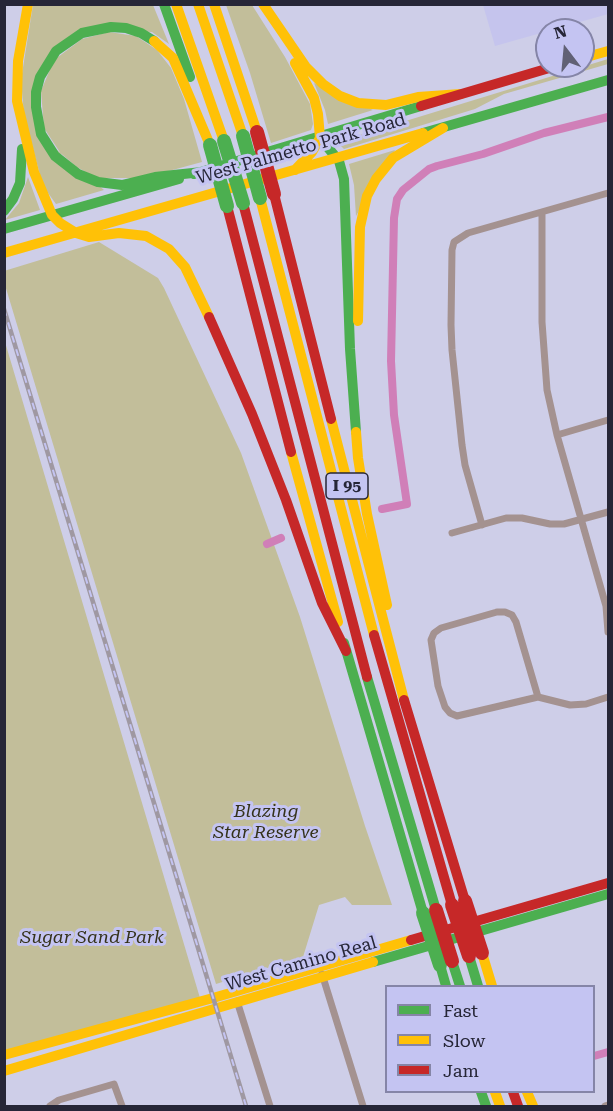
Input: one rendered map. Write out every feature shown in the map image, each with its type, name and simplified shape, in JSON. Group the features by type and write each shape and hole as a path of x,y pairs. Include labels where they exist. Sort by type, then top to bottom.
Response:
{"main road":[{"path":"28,4 16,87 20,116 36,181 52,215 76,232 88,237 110,233 139,234 152,239 169,249 185,267 252,414 286,500 322,603 346,651"},
{"name":"I 95","path":"164,4 201,109 217,143 228,206 284,427 390,804 430,912 446,963 446,985"},
{"path":"176,4 219,124 217,143"},
{"path":"198,4 249,134 260,198 356,575 408,759 459,903"},
{"name":"I 95","path":"214,4 230,48 249,134 274,194 375,595 414,738 427,776 459,903 475,955 491,985"},
{"path":"261,4 306,67 323,84 340,96 358,102 386,105 418,97 461,94"},
{"path":"261,4 310,90 318,114 320,138 312,152 295,170"},
{"path":"202,172 155,177 122,185 90,180 70,170 51,150 39,128 36,99 43,70 62,46 89,31 103,27 118,27 141,33 156,42 173,58 217,143 243,203 358,648 430,912"},
{"path":"178,43 219,124"},
{"name":"West Palmetto Park Road","path":"4,229 320,138 535,72"},
{"name":"West Palmetto Park Road","path":"4,253 609,80"},
{"path":"4,211 17,192 21,175 20,116"},
{"path":"352,383 357,354 359,237 364,203 376,179 393,158 443,128"},
{"path":"320,138 337,158 342,169 345,190 352,383 363,495 390,621 412,702 427,776"},
{"name":"West Camino Real","path":"4,1071 237,1001 321,971 609,883"},
{"name":"West Camino Real","path":"4,1055 609,894"},
{"path":"475,955 478,985"},
{"path":"446,963 459,985"}],"street":[{"path":"482,525 465,465 452,350 452,250 457,239 468,233 609,193"},
{"path":"542,212 543,347 547,390 557,435 607,605 609,632"},
{"path":"557,435 609,420"},
{"path":"452,534 514,518 557,525 609,512"},
{"path":"538,697 512,615 497,612 441,628 434,633 431,647 438,686 445,707 457,716 530,697 578,705 609,698"},
{"path":"321,971 363,1107"},
{"path":"237,1001 270,1107"},
{"path":"50,1107 59,1100 114,1084 122,1107"}],"shaded area":[{"path":"483,5 608,5 608,14 594,18 535,18 535,35 495,46"}],"green space":[{"path":"33,5 153,5 169,44 152,32 83,28 36,79 38,134 104,190 56,204 43,186 24,115 21,80"},
{"path":"226,5 252,5 285,57 310,104 313,124 311,130 271,143"},
{"path":"109,32 136,36 157,50 171,68 184,99 202,162 143,178 96,178 65,160 44,128 41,91 54,60 82,39"},
{"path":"608,59 608,64 595,68 595,63"},
{"path":"546,78 559,78 504,94 475,109 344,149 337,142"},
{"path":"314,83 373,110 328,124"},
{"path":"395,150 356,216 354,185 349,164"},
{"path":"28,177 40,210 5,220 19,203"},
{"name":"Blazing Star Reserve","path":"99,242 158,278 241,453 300,617 392,905 352,905 345,897 319,905 303,957 216,984 5,285 4,271"},
{"name":"Sugar Sand Park","path":"5,342 200,998 4,1053"}],"waterway":[{"path":"382,509 407,504 394,415 391,361 394,218 397,199 403,190 429,169 483,154 544,133 608,117"},
{"path":"267,544 281,538"},
{"path":"595,1056 608,1052"}],"railway":[{"path":"4,309 246,1106"}],"traffic: fast":[{"path":"164,4 190,77"},
{"path":"154,41 126,28 111,27 82,33 56,51 40,77 36,92 41,134 55,156 78,174 98,182 122,185 155,177 202,172"},
{"path":"423,133 608,80"},
{"path":"194,174 421,106"},
{"path":"243,136 260,198"},
{"path":"320,138 339,161 344,179 350,349 356,432"},
{"path":"224,141 243,203"},
{"path":"210,145 227,206"},
{"path":"4,211 13,199 20,183 22,149"},
{"path":"4,229 179,179"},
{"path":"344,643 423,913"},
{"path":"367,677 436,910"},
{"path":"373,962 608,894"},
{"path":"423,913 440,965"},
{"path":"469,956 478,985"},
{"path":"452,961 460,985"},
{"path":"440,965 446,985"},
{"path":"481,1093 486,1106"}],"traffic: slow":[{"path":"28,4 18,61 17,101 34,172 52,215 76,233 89,237 119,233 146,236 169,249 185,267 209,317"},
{"path":"176,4 224,141"},
{"path":"198,4 243,136"},
{"path":"214,4 257,132"},
{"path":"263,4 306,67 323,84 340,96 358,103 386,105 418,97 461,94"},
{"path":"154,41 173,58 210,145"},
{"path":"595,55 608,51"},
{"path":"295,63 314,98 320,138 312,152 295,170"},
{"path":"358,321 360,227 367,196 376,179 393,158 443,128"},
{"path":"4,253 423,133"},
{"path":"260,198 374,635"},
{"path":"331,419 404,700"},
{"path":"356,432 367,514 387,605"},
{"path":"291,452 338,622"},
{"path":"4,1055 213,998 411,940"},
{"path":"482,953 492,985"},
{"path":"4,1071 373,962"},
{"path":"495,1093 500,1106"},
{"path":"527,1093 533,1106"}],"traffic: jam":[{"path":"421,106 535,72"},
{"path":"257,132 274,194"},
{"path":"274,194 331,419"},
{"path":"243,203 367,677"},
{"path":"227,206 291,452"},
{"path":"209,317 252,414 286,500 322,603 346,651"},
{"path":"374,635 452,905"},
{"path":"404,700 465,901"},
{"path":"411,940 608,883"},
{"path":"465,901 482,953"},
{"path":"452,905 469,956"},
{"path":"436,910 452,961"},
{"path":"513,1093 518,1106"}]}
